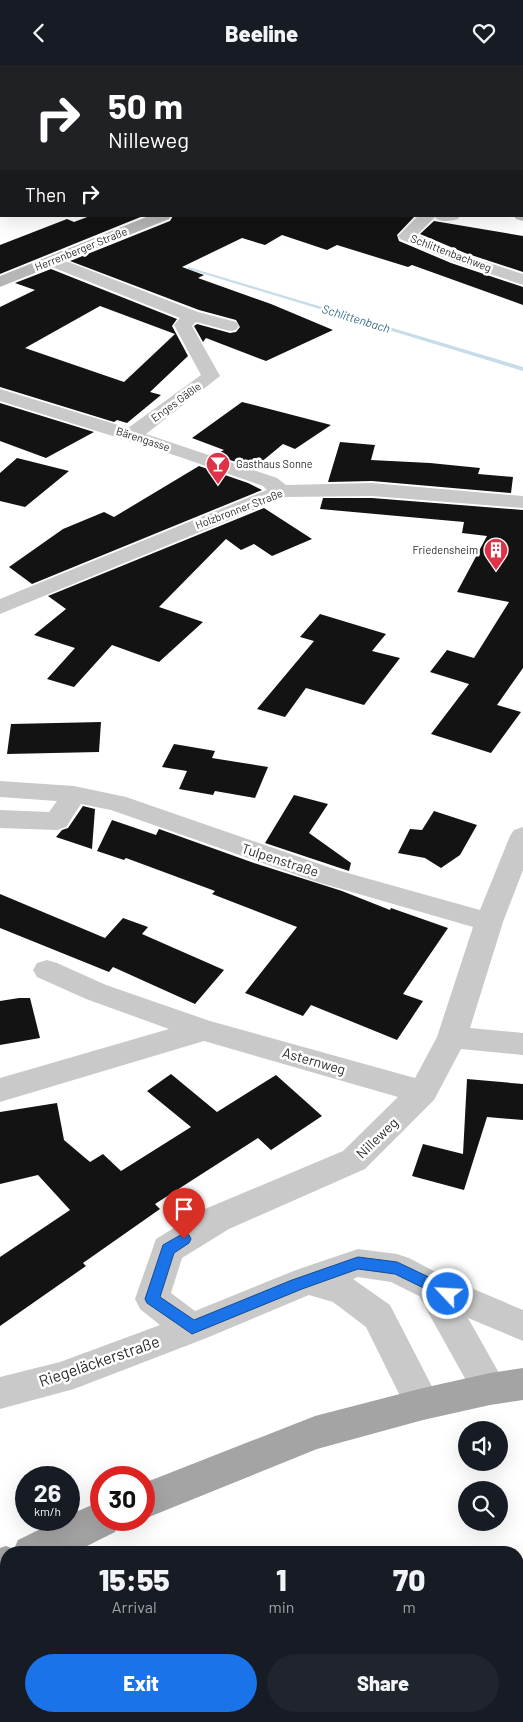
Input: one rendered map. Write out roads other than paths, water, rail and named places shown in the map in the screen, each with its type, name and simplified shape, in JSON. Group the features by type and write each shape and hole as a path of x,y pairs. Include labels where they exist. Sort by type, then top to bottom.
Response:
{"main road":[{"path":"155,1497 314,1433 422,1404 506,1386"},
{"path":"46,1546 90,1524"}],"street":[{"name":"Herrenberger Straße","path":"0,282 161,217"},
{"name":"Schlittenbachweg","path":"427,217 406,236 458,258 523,280"},
{"path":"53,261 192,316 230,325"},
{"name":"Enges Gäßle","path":"132,435 211,376 183,325 192,316"},
{"name":"Bärengasse","path":"0,395 132,435 270,482 282,491"},
{"name":"Holzbronner Straße","path":"0,607 282,491 357,489 523,501"},
{"name":"Tulpenstraße","path":"1,794 74,794 117,803 327,876 488,921"},
{"path":"0,819 57,821 74,794"},
{"name":"Nilleweg","path":"192,1327 152,1299 168,1249 217,1219 354,1160 423,1092 452,1037 488,921 523,837"},
{"name":"Asternweg","path":"47,970 96,992 204,1030 423,1092"},
{"path":"0,1089 204,1030"},
{"path":"452,1037 523,1044"},
{"name":"Riegeläckerstraße","path":"0,1393 61,1377 308,1280 358,1263 397,1268 431,1286 523,1326"},
{"path":"308,1280 343,1291 378,1316 422,1404"},
{"path":"431,1286 506,1386"}],"waterway":[{"name":"Schlittenbach","path":"190,268 523,369"}],"place":[{"name":"Gasthaus Sonne","path":"218,485"},
{"name":"Friedensheim","path":"496,571"}]}
